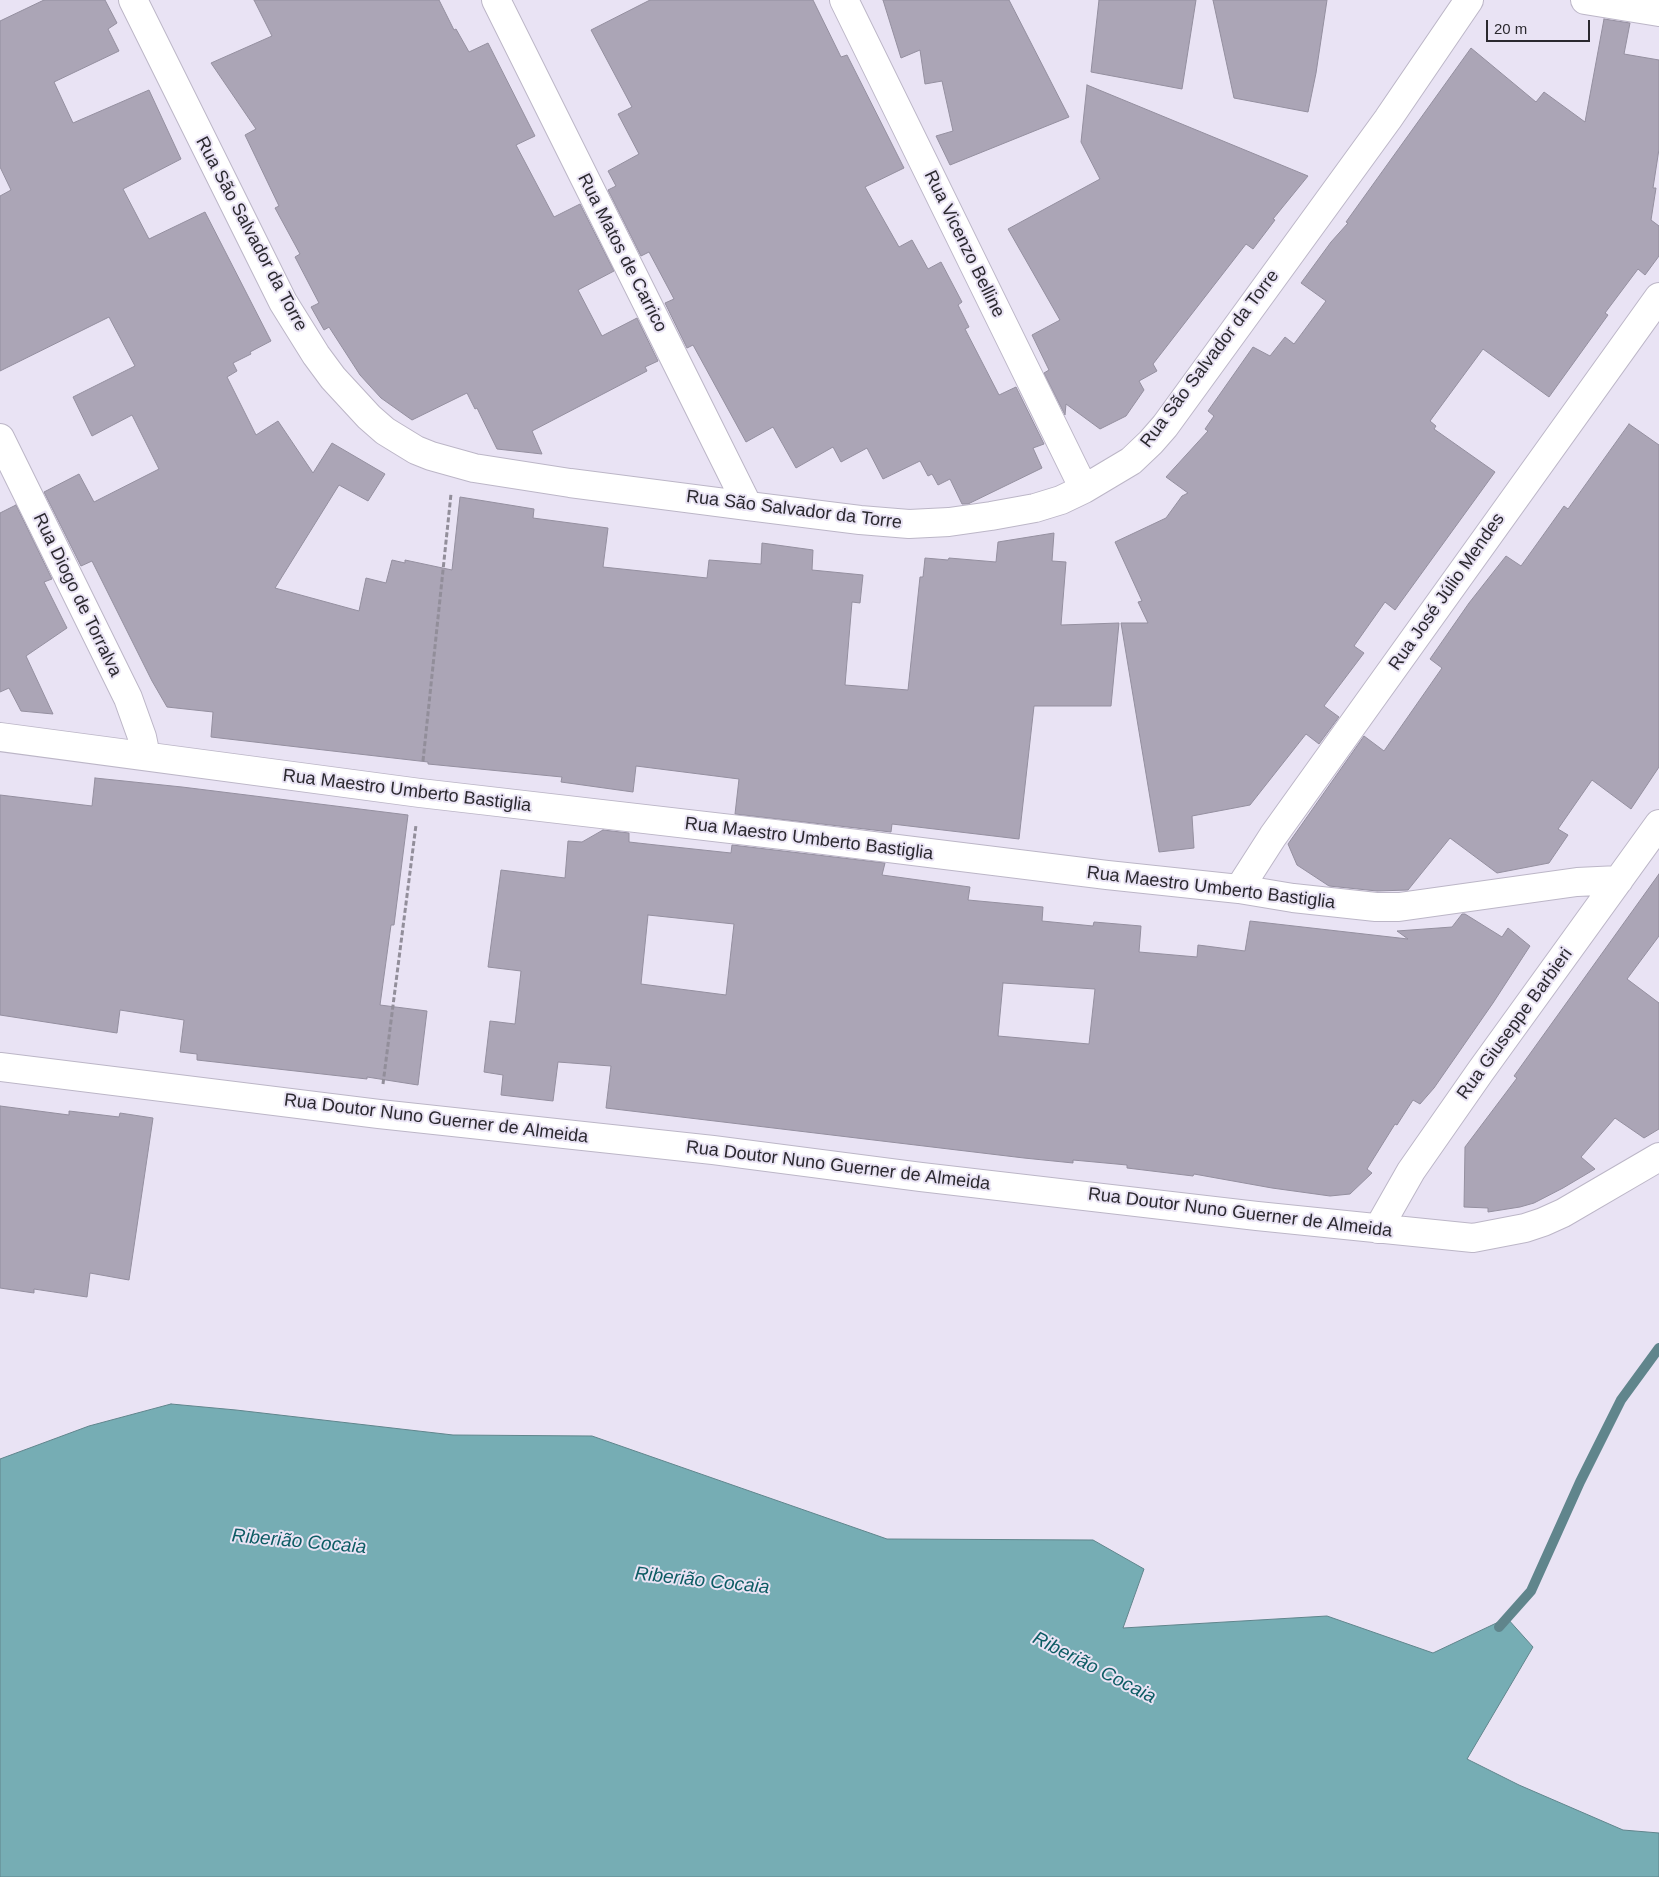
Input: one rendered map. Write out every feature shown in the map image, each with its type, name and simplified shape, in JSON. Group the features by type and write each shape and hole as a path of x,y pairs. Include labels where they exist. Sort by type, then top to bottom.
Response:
{"street":[{"name":"Rua São Salvador da Torre","path":"133,0 283,302 316,355 334,378 369,418 385,431 423,453 474,468 570,483 748,506 910,524 949,522 1035,508 1061,500 1084,489 1131,461 1165,426 1388,119 1469,0"},
{"name":"Rua Matos de Carrico","path":"496,0 748,506"},
{"name":"Rua Vicenzo Belline","path":"844,0 1084,489"},
{"path":"1585,0 1659,12"},
{"name":"Rua José Júlio Mendes","path":"1240,889 1272,836 1659,297"},
{"name":"Rua Diogo de Torralva","path":"0,438 128,698 142,737 146,756"},
{"name":"Rua Maestro Umberto Bastiglia","path":"0,737 420,793 800,837 1107,876 1240,889 1339,904 1399,907 1577,882 1619,880"},
{"name":"Rua Giuseppe Barbieri","path":"1378,1229 1412,1171 1469,1087 1659,824"},
{"name":"Rua Doutor Nuno Guerner de Almeida","path":"0,1067 379,1114 713,1150 921,1177 1472,1238 1524,1228 1543,1222 1563,1213 1659,1157"}],"water":[{"name":"Riberião Cocaia","path":"171,1404 453,1435 592,1436 887,1539 1093,1540 1144,1569 1123,1628 1327,1616 1433,1653 1507,1618 1533,1647 1467,1759 1519,1785 1623,1830 1659,1833 1659,1877 0,1877 0,1459 89,1426"}],"building":[{"path":"44,0 105,0 117,23 108,29 119,51 54,82 73,123 149,90 181,159 123,189 149,239 205,212 271,341 233,363 237,371 227,377 256,435 278,421 313,473 332,443 385,474 368,501 339,485 275,588 359,611 366,578 386,583 392,560 405,563 405,560 452,570 460,497 534,509 533,518 608,528 603,567 707,578 709,560 761,564 762,543 813,550 812,570 863,575 860,603 852,602 845,685 908,690 920,577 923,577 925,558 996,562 998,542 1054,533 1052,561 1066,562 1061,625 1119,623 1111,706 1034,706 1019,839 892,824 891,832 735,814 739,779 636,766 633,792 561,782 562,777 428,764 428,762 211,737 213,712 167,707 92,561 81,566 44,492 79,474 94,502 159,469 132,415 92,436 73,397 135,366 109,317 0,371 0,196 11,190 0,167 0,21"},
{"path":"254,0 439,0 454,30 456,29 469,52 488,43 535,136 516,145 554,217 580,204 614,271 578,290 602,336 637,318 658,361 645,367 647,371 532,431 542,454 497,449 477,408 475,409 467,393 412,420 381,398 360,375 329,327 324,330 311,307 319,303 295,257 300,254 275,208 279,206 245,135 256,129 211,63 272,36"},
{"path":"650,0 813,0 841,57 847,55 904,168 865,187 899,247 912,240 928,269 941,262 962,302 958,305 969,327 965,329 999,395 1016,387 1044,444 1033,448 1042,468 968,504 962,504 950,479 938,485 932,474 928,476 920,461 883,479 867,448 841,462 833,447 796,468 773,427 746,442 693,345 687,348 665,303 674,299 649,252 641,256 608,190 616,186 608,171 639,154 618,114 632,107 591,30"},
{"path":"883,0 1009,0 1069,117 950,165 936,136 953,131 942,81 925,84 920,50 901,58"},
{"path":"1099,0 1196,0 1182,89 1091,72"},
{"path":"1213,0 1327,0 1308,112 1234,98"},
{"path":"1604,19 1630,23 1624,54 1659,60 1659,149 1653,188 1656,188 1651,220 1659,226 1659,256 1645,275 1638,269 1605,313 1608,315 1549,397 1483,349 1430,421 1436,426 1434,429 1495,472 1395,610 1385,602 1354,646 1364,653 1324,706 1339,717 1319,744 1306,734 1250,805 1192,816 1194,848 1159,852 1121,623 1148,623 1138,602 1142,601 1115,542 1166,518 1182,496 1188,493 1166,477 1208,431 1205,429 1214,416 1208,411 1253,347 1270,356 1285,337 1294,344 1326,301 1301,283 1331,242 1348,223 1346,222 1471,48 1536,102 1544,92 1585,122"},
{"path":"1087,85 1308,176 1273,219 1275,220 1253,249 1246,244 1153,364 1157,371 1139,381 1144,390 1126,416 1100,429 1066,404 1065,415 1044,373 1049,370 1032,335 1060,320 1008,229 1100,179 1081,142"},
{"path":"1629,424 1659,445 1659,767 1631,809 1592,780 1558,829 1568,835 1549,863 1497,873 1450,838 1408,890 1377,891 1329,886 1297,865 1288,844 1364,736 1384,751 1442,668 1430,659 1469,603 1506,556 1521,566 1564,506 1568,509"},
{"path":"16,505 52,579 44,582 67,628 26,656 53,714 21,711 9,688 0,692 0,513"},
{"path":"95,778 408,815 394,925 391,925 380,1005 427,1011 418,1085 367,1077 367,1079 197,1060 197,1054 180,1052 184,1020 120,1010 117,1033 0,1015 0,795 92,806"},
{"path":"603,830 629,833 629,842 731,853 732,845 885,863 882,875 970,887 968,900 1043,907 1042,921 1093,926 1094,922 1141,926 1139,952 1197,957 1198,945 1245,951 1250,921 1408,939 1397,931 1452,927 1462,914 1502,937 1508,928 1530,946 1434,1088 1420,1104 1413,1100 1397,1125 1395,1124 1367,1169 1372,1173 1350,1194 1330,1196 1194,1174 1193,1176 1127,1168 1127,1165 1073,1160 1073,1163 1024,1158 606,1108 611,1066 558,1062 553,1101 501,1095 503,1075 484,1072 490,1021 515,1024 521,971 488,967 501,870 565,878 568,841 582,842","holes":["648,915 734,924 726,995 641,984","1003,983 1095,989 1089,1044 998,1036"]},
{"path":"1659,874 1659,936 1627,979 1659,1003 1659,1129 1644,1138 1615,1118 1581,1157 1595,1169 1563,1188 1534,1203 1520,1207 1488,1212 1488,1208 1464,1207 1465,1147 1517,1078 1514,1076"},
{"path":"0,1106 69,1115 69,1111 119,1117 120,1113 153,1118 129,1280 90,1273 87,1297 34,1289 34,1293 0,1288"}],"waterway":[{"path":"1499,1627 1531,1591 1580,1482 1621,1400 1659,1348"}]}
